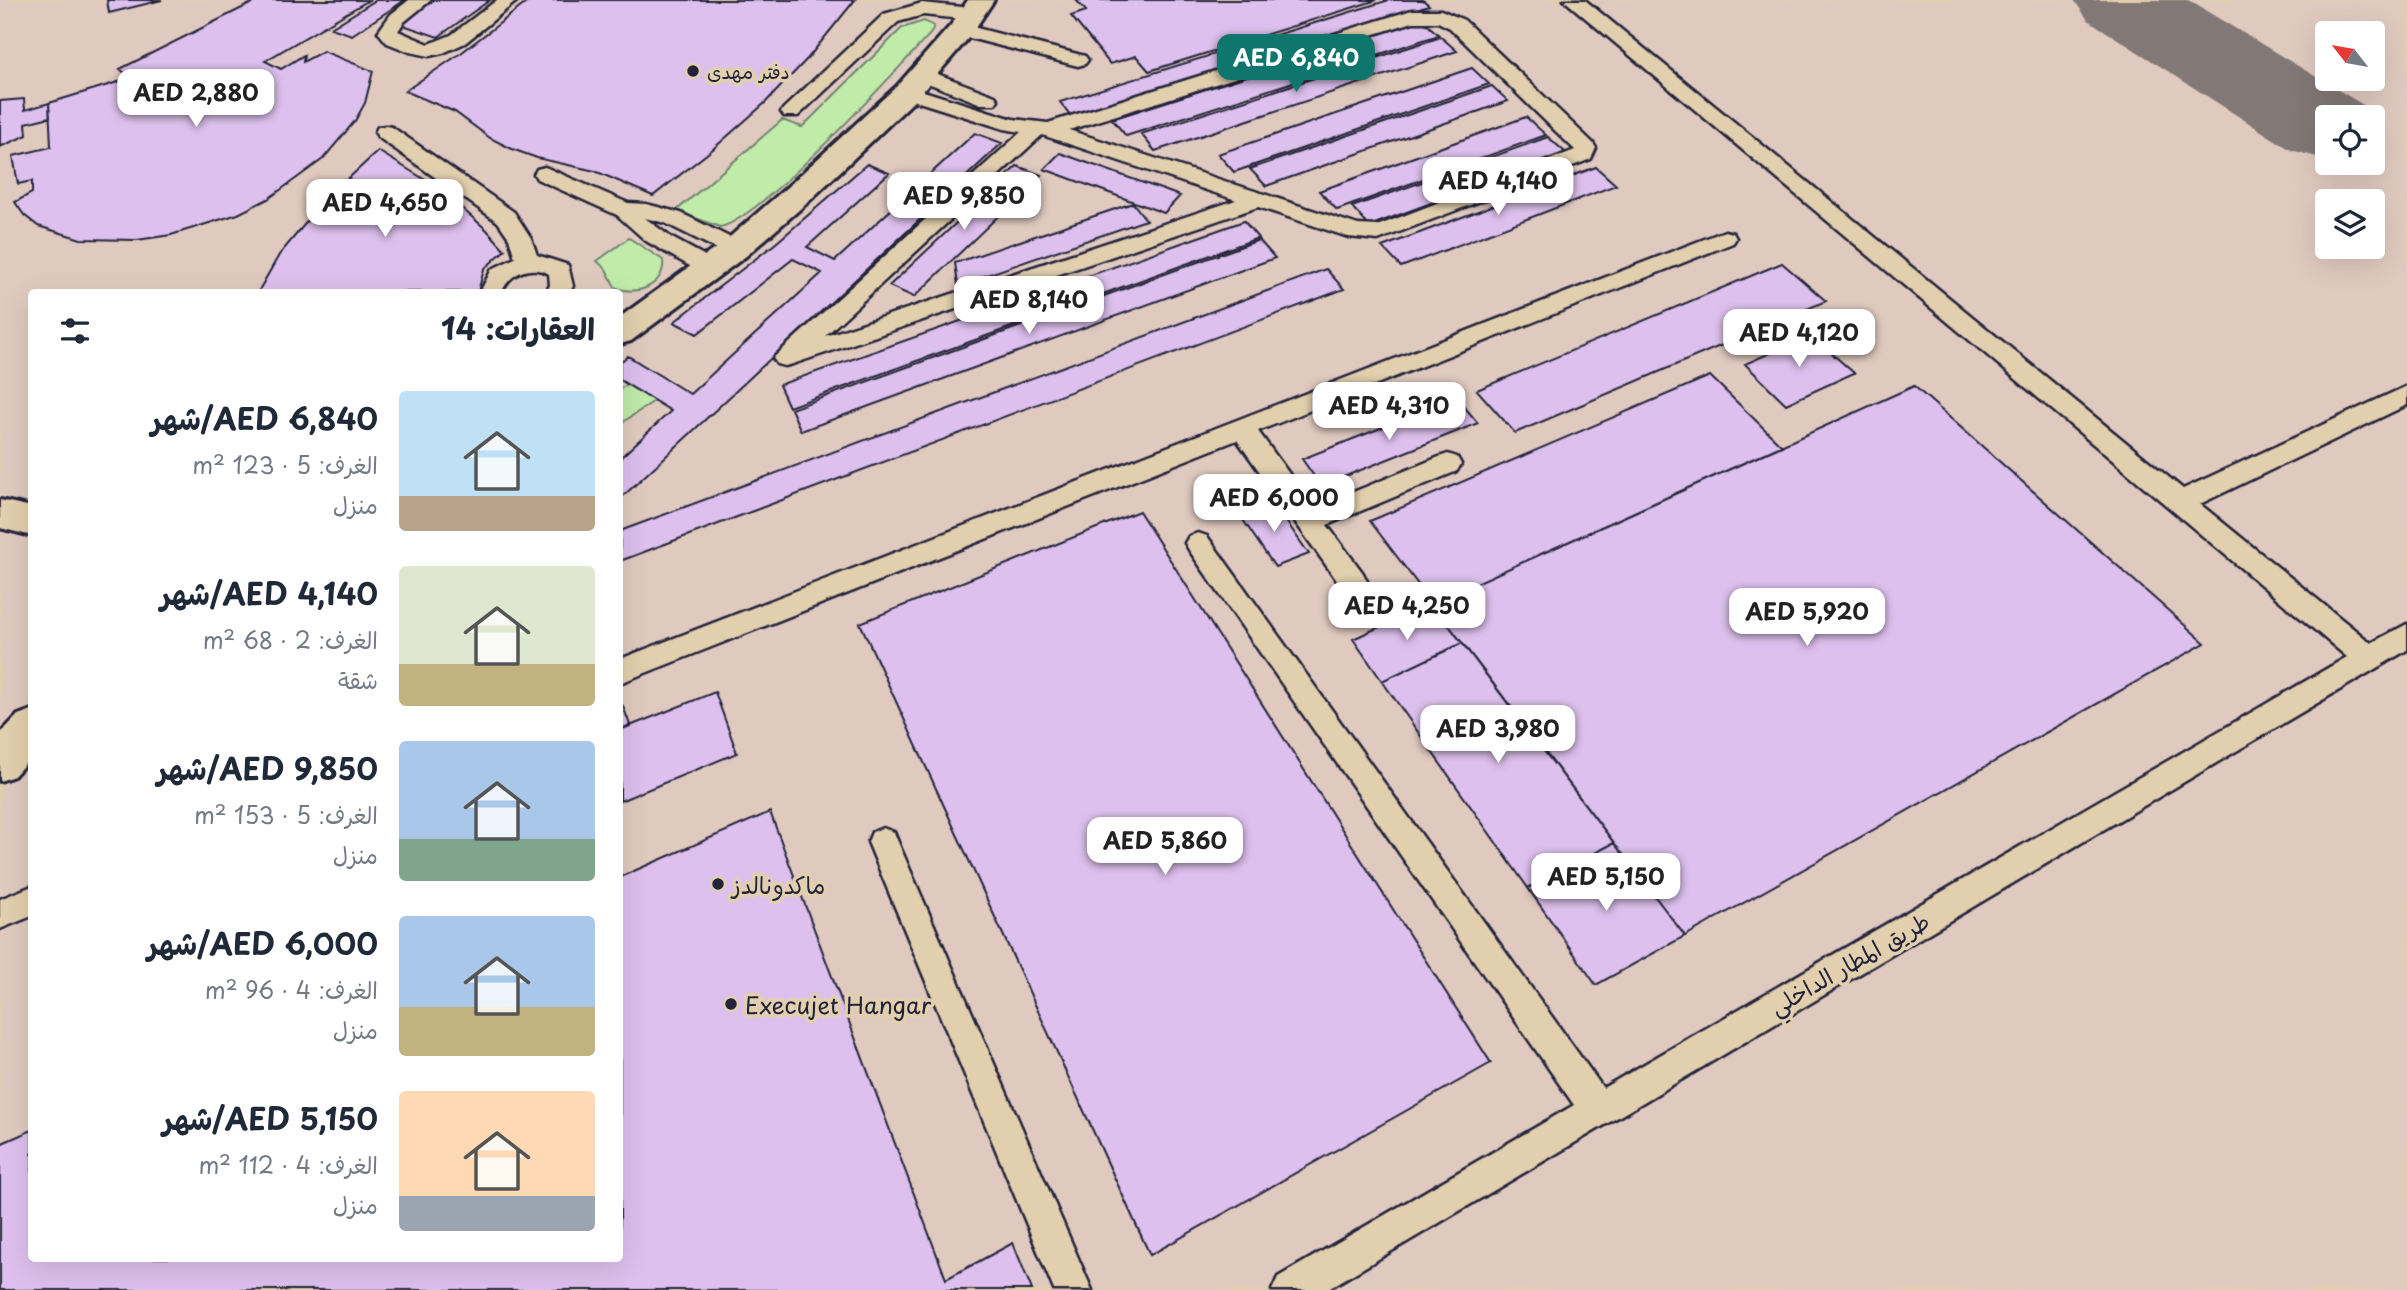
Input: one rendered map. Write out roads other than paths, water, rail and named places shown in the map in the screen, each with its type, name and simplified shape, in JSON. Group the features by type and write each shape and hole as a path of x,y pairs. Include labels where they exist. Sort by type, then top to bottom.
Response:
{"street":[{"path":"623,331 736,249 914,83 971,15"},
{"path":"0,514 28,520"}],"lane":[{"path":"422,0 400,15 391,24 388,32 394,39 429,50 458,39 509,0"},
{"path":"1573,0 2369,658"},
{"path":"791,112 891,18 922,9 971,15 1078,60"},
{"path":"914,83 1011,125 1043,129 1356,233 1378,233 1576,159 1584,154 1586,148 1457,24 1431,15 1412,16 1043,129 785,358 1256,200"},
{"path":"385,132 506,217 520,238 528,262"},
{"path":"545,174 625,210 646,211 673,218 736,249"},
{"path":"625,210 634,222 652,235 710,268"},
{"path":"623,670 1726,238"},
{"path":"492,289 497,278 510,267 541,261 560,270 562,286 560,289"},
{"path":"2180,502 2407,395"},
{"path":"1241,427 1353,581"},
{"path":"1308,521 1448,464"},
{"path":"1198,543 1598,1110"},
{"name":"طريق المطار الداخلي","path":"1291,1290 2407,636"},
{"path":"883,842 1073,1290"},
{"path":"0,914 28,903"}],"place":[{"name":"دفتر مهدى","path":"693,71"},
{"name":"ماكدونالدز","path":"718,884"},
{"name":"Execujet Hangar","path":"731,1004"}]}
